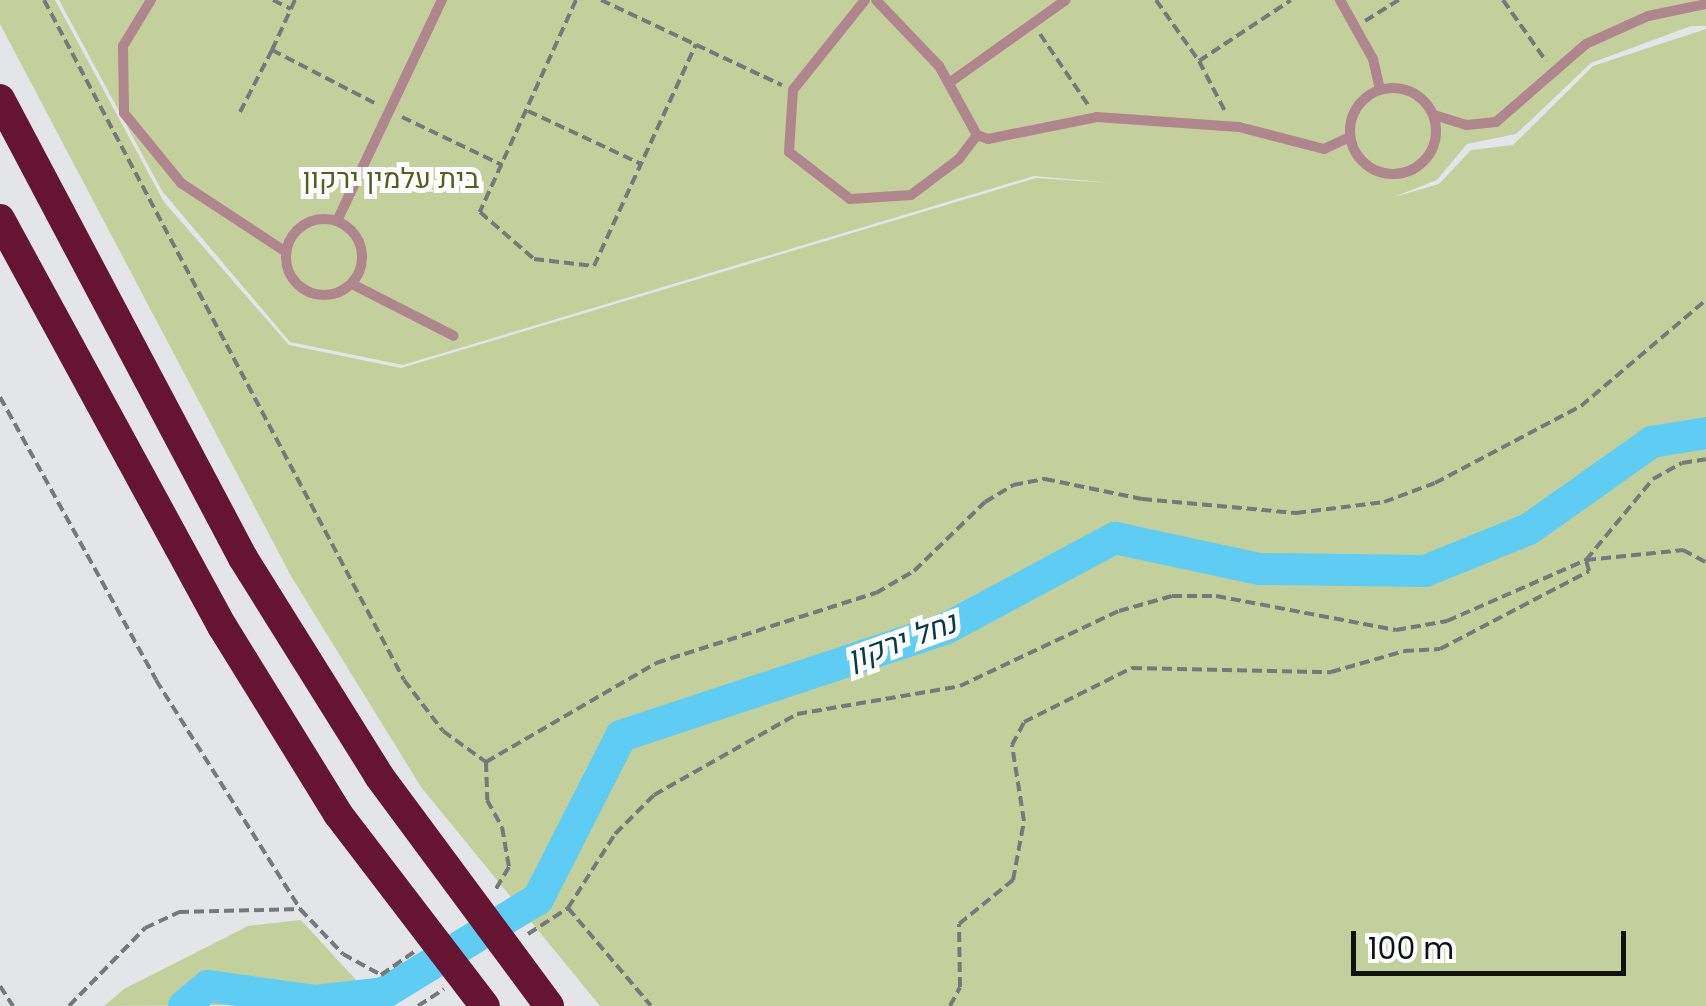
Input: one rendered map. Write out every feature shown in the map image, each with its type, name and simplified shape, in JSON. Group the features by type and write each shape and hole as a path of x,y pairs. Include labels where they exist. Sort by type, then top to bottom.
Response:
{"highway":[{"path":"0,99 243,558 454,883 542,997"},
{"path":"0,219 222,626 338,814 485,1006"}],"lane":[{"path":"151,0 123,46 124,113 181,183 286,252"},
{"path":"337,221 442,0"},
{"path":"865,0 794,90 788,152 850,198 910,195 960,160 977,135"},
{"path":"876,0 948,83 977,135 988,140 1097,118 1232,126 1324,149 1350,138"},
{"path":"948,83 1066,0"},
{"path":"1340,0 1380,89"},
{"path":"1434,116 1435,144 1404,173 1376,171 1354,152 1350,138 1360,102 1380,89 1406,89 1434,116 1467,125 1496,122 1552,69 1622,26 1706,4"},
{"path":"337,221 358,239 362,254 352,284 339,293 312,294 291,277 286,252 299,228 337,221"},
{"path":"352,284 454,336"}],"path":[{"path":"44,0 395,665 443,731 486,762"},
{"path":"273,0 291,9"},
{"path":"240,112 296,0"},
{"path":"576,0 480,212 534,259 594,266 696,44"},
{"path":"601,0 794,90"},
{"path":"1156,0 1199,61 1232,126"},
{"path":"1199,61 1291,0"},
{"path":"1355,27 1399,0"},
{"path":"1503,0 1552,69"},
{"path":"1033,24 1097,118"},
{"path":"272,50 502,165"},
{"path":"526,110 641,164"},
{"path":"486,762 606,686 656,663 876,593 914,571 984,502 1013,485 1045,479 1142,500 1296,513 1384,502 1435,483 1581,406 1706,300"},
{"path":"0,397 156,680 300,910 343,954 381,974"},
{"path":"1586,560 1653,480 1682,463 1706,460"},
{"path":"651,1006 568,908 616,834 654,796 797,714 960,686 1120,611 1172,596 1216,596 1396,630 1446,620 1586,560 1683,550 1706,562"},
{"path":"950,1006 960,987 959,924 1014,880 1024,821 1012,745 1024,722 1132,668 1331,672 1404,651 1440,649 1589,571 1586,560"},
{"path":"486,762 487,800 502,827 509,866"},
{"path":"70,1006 145,928 179,912 300,910"},
{"path":"0,986 12,1006"}],"green space":[{"name":"בית עלמין ירקון","path":"0,0 55,0 164,202 289,345 401,368 1036,178 1113,183 1034,176 403,365 290,342 162,191 59,0 1706,0 1706,26 1691,26 1591,63 1516,134 1467,144 1437,180 1394,197 1439,184 1471,150 1513,145 1593,66 1706,29 1706,1006 600,1006 421,787 291,576 0,24"},
{"path":"301,920 378,1004 104,1006 124,989 248,926"}],"waterway":[{"name":"נחל ירקון","path":"184,1006 208,986 316,1001 384,993 538,899 621,736 945,629 1115,538 1260,569 1425,571 1529,529 1652,442 1706,433"}]}
